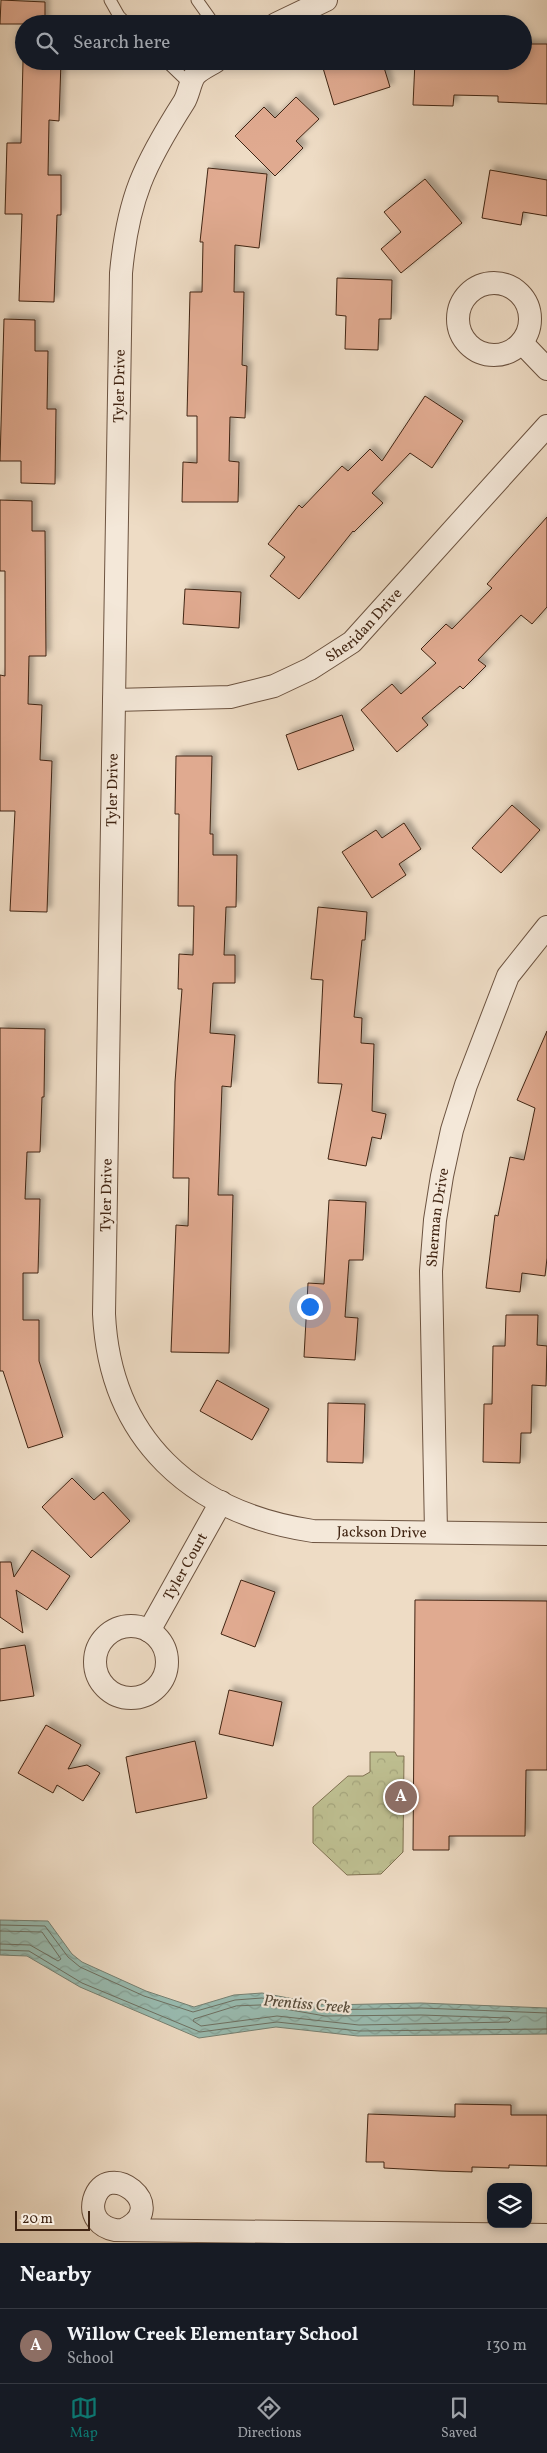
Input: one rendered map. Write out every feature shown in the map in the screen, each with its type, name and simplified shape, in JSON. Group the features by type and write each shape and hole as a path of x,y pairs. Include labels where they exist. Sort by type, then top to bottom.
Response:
{"street":[{"path":"295,15 326,0"},
{"name":"Tyler Drive","path":"202,70 196,74 186,99 161,136 145,166 132,203 124,234 121,273 105,1336 110,1365 118,1391 130,1419 160,1458 192,1485 221,1502"},
{"path":"522,343 547,369"},
{"name":"Sheridan Drive","path":"114,700 230,697 274,686 310,669 352,642 547,426"},
{"name":"Sherman Drive","path":"436,1532 431,1271 435,1220 442,1176 452,1130 466,1085 508,976 547,927"},
{"name":"Jackson Drive","path":"221,1502 247,1516 278,1526 313,1531 547,1534"},
{"name":"Tyler Court","path":"149,1631 221,1502"},
{"path":"123,2230 473,2239 547,2235"}],"lane":[{"path":"110,0 118,15"},
{"path":"197,0 208,15"},
{"path":"175,70 191,85"}],"green space":[{"path":"370,1752 395,1752 397,1756 404,1756 403,1852 381,1874 347,1875 313,1843 313,1807 348,1776 363,1776 370,1772"}],"water":[{"name":"Prentiss Creek","path":"0,1920 48,1921 72,1954 82,1962 146,1991 194,2007 234,1995 262,1993 326,2005 421,2003 547,2008 547,2034 358,2036 276,2027 199,2038 80,1987 27,1956 0,1955"}],"building":[{"path":"1,0 45,2 45,15 15,15 15,24 0,24"},
{"path":"532,44 547,44 547,104 498,102 498,96 454,95 453,106 413,105 415,70 532,70"},
{"path":"23,70 61,70 59,121 49,120 48,175 61,175 61,215 57,215 54,302 19,301 22,214 5,214 7,143 21,143"},
{"path":"324,70 385,70 390,87 334,105"},
{"path":"296,97 319,119 296,141 303,148 275,176 235,136 264,107 275,118"},
{"path":"208,168 267,174 259,248 235,245 234,292 244,292 242,365 247,366 245,418 230,417 229,461 239,462 238,502 182,502 183,462 197,463 197,416 187,416 190,292 202,292 203,242 200,242"},
{"path":"490,170 547,180 547,216 523,212 521,225 482,218"},
{"path":"425,179 462,223 401,273 381,249 401,232 384,212"},
{"path":"337,278 392,280 391,319 379,319 378,350 345,349 346,316 336,315"},
{"path":"4,319 35,320 35,351 48,351 47,409 56,409 55,484 21,483 21,461 0,461"},
{"path":"425,396 463,421 432,468 410,453 372,493 383,503 353,531 299,599 270,576 285,557 268,544 299,505 302,508 342,466 348,471 370,449 382,461"},
{"path":"0,500 32,501 32,531 45,531 46,656 29,656 28,704 42,705 40,760 52,761 47,912 10,911 15,811 0,811 0,675 5,676 5,571 0,571"},
{"path":"547,517 547,607 532,624 521,615 478,660 486,666 463,689 460,686 422,718 428,725 397,752 361,710 392,684 401,694 436,663 421,649 446,624 452,629 492,588 487,584"},
{"path":"185,589 241,592 239,628 183,624"},
{"path":"342,715 354,750 298,770 286,735"},
{"path":"176,756 212,756 210,834 213,834 213,855 237,855 236,907 226,907 224,955 235,955 235,983 213,983 210,1033 235,1035 231,1087 222,1086 218,1195 233,1195 229,1353 171,1352 176,1225 188,1226 189,1178 173,1178 175,1082 182,989 178,989 179,954 193,955 194,906 178,906 179,814 175,814"},
{"path":"512,805 540,830 501,873 472,848"},
{"path":"404,823 421,849 399,864 406,875 372,898 342,852 376,830 382,838"},
{"path":"318,907 367,912 365,940 362,940 354,1017 362,1018 361,1043 374,1044 372,1111 386,1114 381,1139 372,1137 366,1166 328,1159 342,1084 318,1083 323,980 311,979"},
{"path":"0,1028 45,1029 44,1097 42,1097 40,1152 27,1152 25,1199 40,1199 38,1273 23,1273 23,1320 39,1320 39,1361 63,1437 28,1448 3,1371 0,1371"},
{"path":"547,1031 547,1258 545,1276 522,1273 520,1292 486,1288 495,1215 498,1216 510,1157 524,1160 535,1108 517,1100"},
{"path":"329,1200 366,1202 363,1260 349,1260 345,1317 358,1318 355,1360 304,1357 308,1283 324,1284"},
{"path":"506,1315 538,1315 537,1345 547,1346 546,1386 532,1385 531,1433 521,1433 520,1463 483,1462 484,1404 492,1404 493,1346 505,1346"},
{"path":"217,1380 269,1409 252,1440 200,1411"},
{"path":"328,1403 365,1404 363,1463 327,1462"},
{"path":"72,1478 94,1500 103,1492 130,1521 91,1558 42,1507"},
{"path":"32,1550 70,1576 47,1610 16,1590 23,1633 0,1617 0,1562 11,1562 14,1577"},
{"path":"241,1580 275,1592 255,1647 221,1634"},
{"path":"415,1600 547,1601 547,1770 526,1770 525,1836 449,1836 449,1850 413,1850"},
{"path":"25,1645 34,1696 0,1701 0,1649"},
{"path":"229,1690 282,1702 273,1746 219,1734"},
{"path":"46,1725 81,1745 68,1769 87,1765 100,1773 83,1801 57,1785 53,1793 18,1773"},
{"path":"195,1741 207,1798 136,1813 126,1757"},
{"path":"455,2104 511,2105 511,2115 547,2115 547,2166 509,2165 509,2168 472,2167 472,2172 384,2168 384,2162 366,2162 368,2114 455,2117"}],"place":[{"name":"Willow Creek Elementary School","path":"401,1797"}]}
